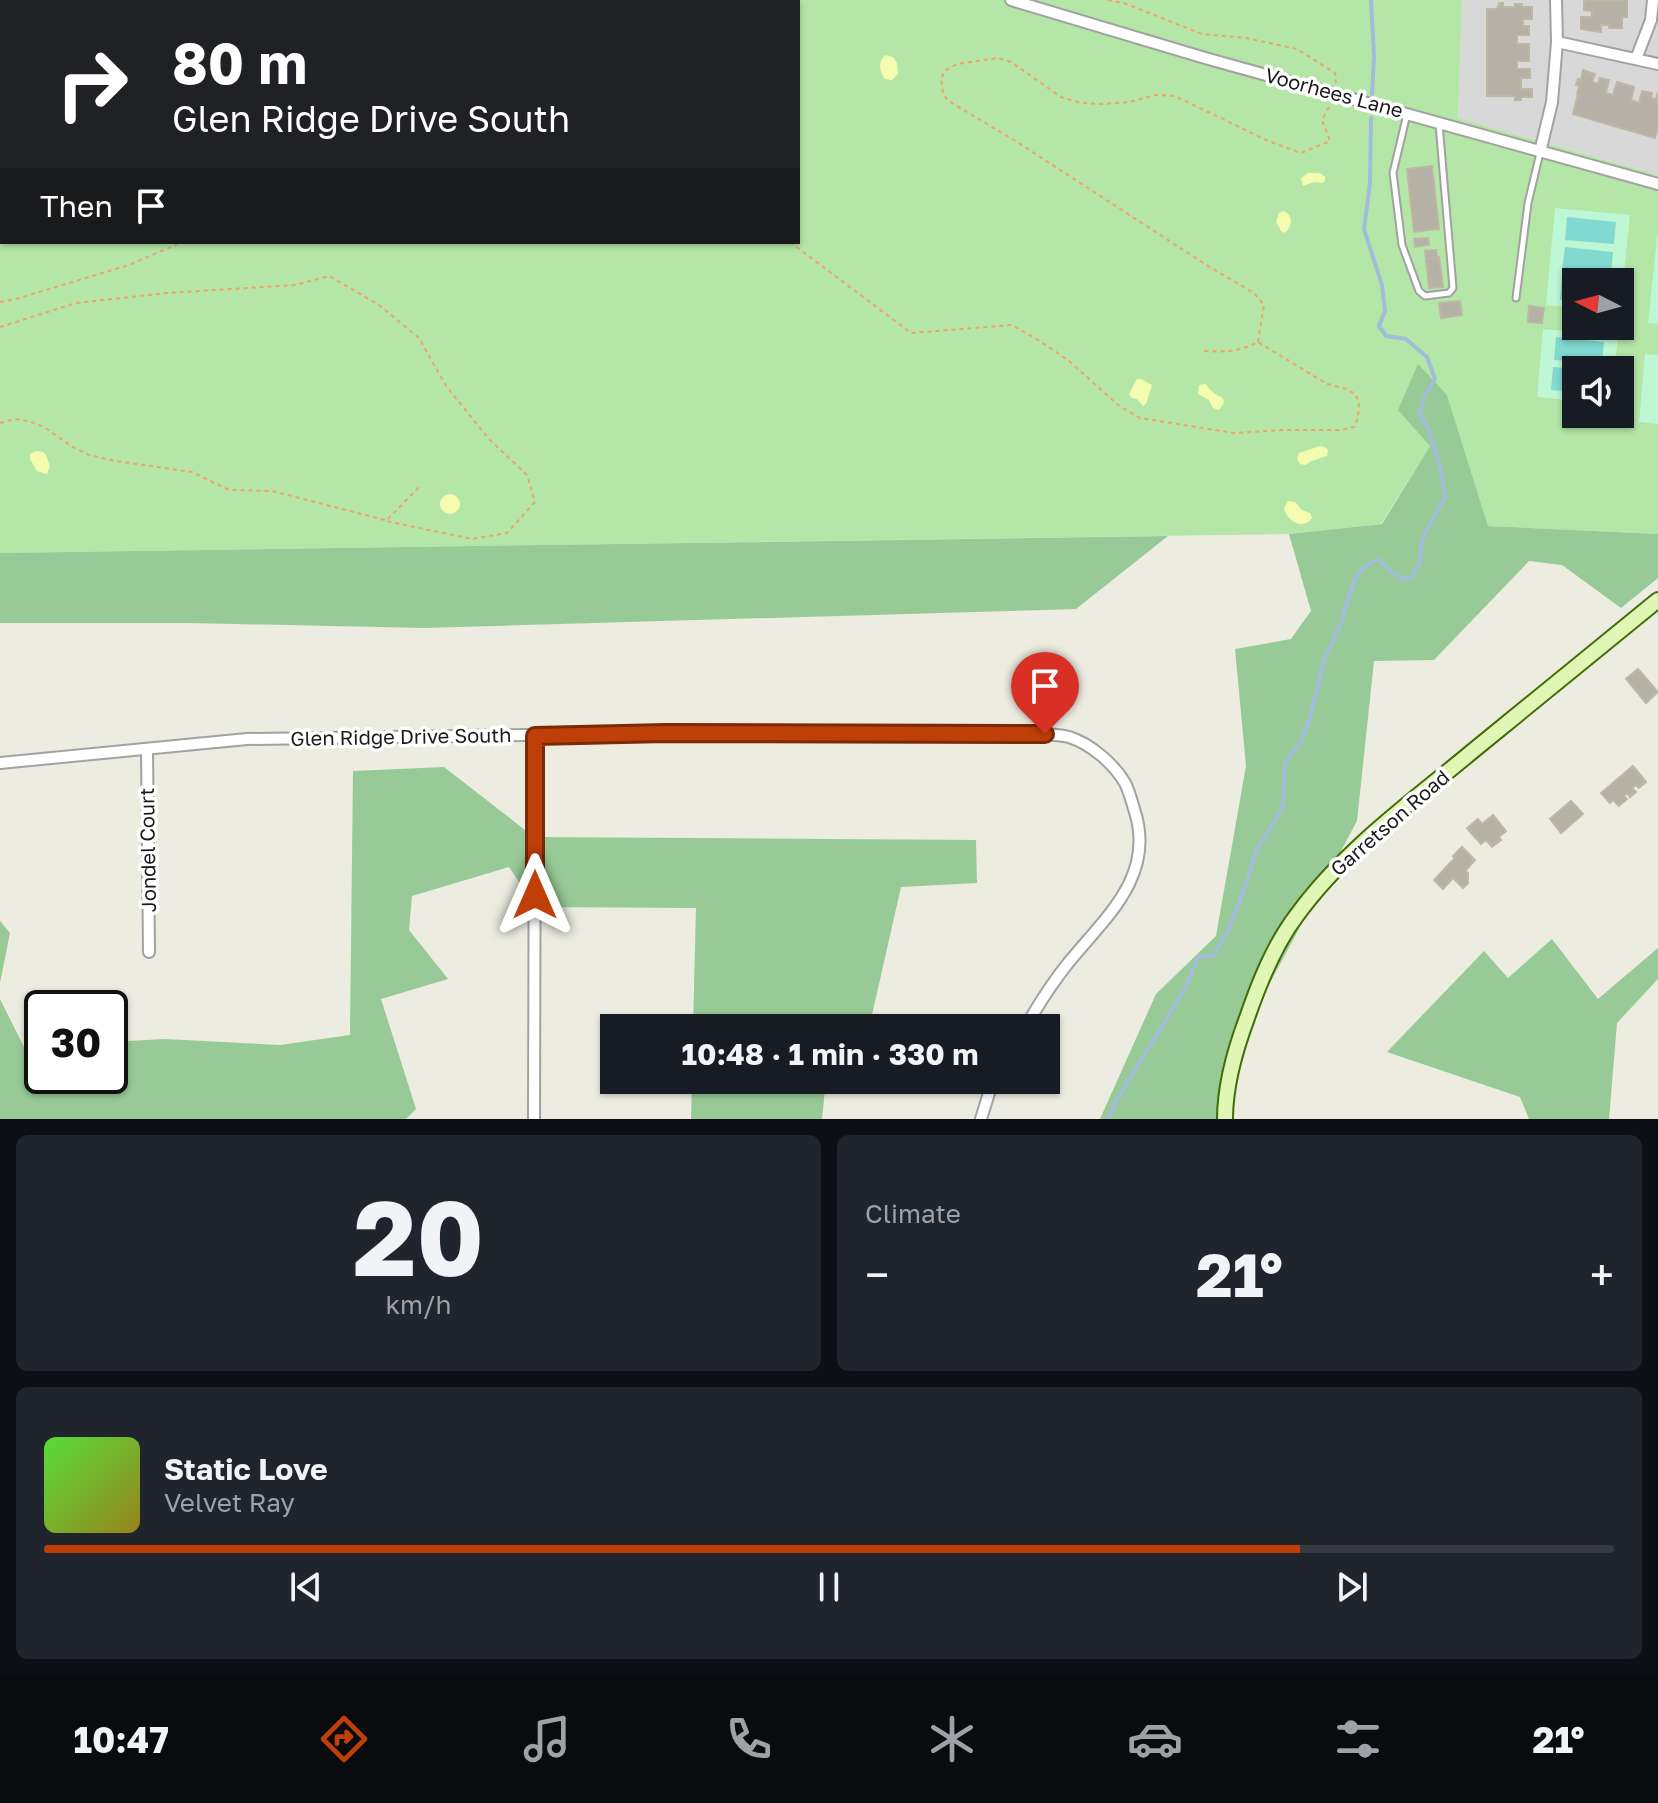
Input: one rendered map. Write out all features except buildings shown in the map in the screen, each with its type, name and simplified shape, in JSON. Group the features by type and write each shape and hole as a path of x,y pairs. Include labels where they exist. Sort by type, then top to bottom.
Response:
{"street":[{"name":"Voorhees Lane","path":"1011,0 1205,58 1658,184"},
{"path":"1540,152 1552,102 1557,42 1556,0"},
{"path":"1636,59 1651,20 1653,0"},
{"path":"1557,42 1658,64"},
{"name":"Garretson Road","path":"1225,1119 1229,1077 1258,988 1282,938 1338,865 1658,600"},
{"name":"Glen Ridge Drive South","path":"0,763 247,739 666,733 1045,734 1068,737 1089,746 1123,780 1129,791 1140,834 1138,858 1122,899 1044,995 1033,1014"},
{"path":"534,1119 535,736"},
{"name":"Jondel Court","path":"147,749 149,952"},
{"path":"981,1119 989,1094"}],"lane":[{"path":"1407,113 1393,173 1402,245 1419,291 1425,296 1449,293 1453,288 1439,122"},
{"path":"1516,298 1528,203 1540,152"}],"path":[{"path":"1108,0 1124,3 1202,34 1246,38 1297,49 1335,73 1337,94 1322,120 1330,141 1301,153 1266,140 1175,96 1155,95 1130,102 1081,103 1061,97 1011,62 998,58 957,64 946,70 941,78 943,93 947,100 1254,293 1264,305 1258,342"},
{"path":"0,302 129,265 177,244"},
{"path":"793,244 911,333 1012,325 1068,360 1118,405 1140,418 1234,433 1354,427 1359,402 1355,394 1327,384 1258,342"},
{"path":"0,327 76,303 167,293 295,285 329,276 379,305 419,338 446,386 489,439 527,475 535,502 507,533 472,539 386,521 272,491 229,490 192,472 89,455 29,421 15,419 0,423"},
{"path":"1203,351 1226,353 1258,342"},
{"path":"386,521 421,485"}],"shaded area":[{"path":"800,0 1462,0 1458,118 1658,175 1658,534 1488,526 1447,395 1430,446 1381,524 1289,534 0,553 0,244 800,244"},
{"path":"1462,0 1658,0 1658,175 1458,118"},
{"path":"1555,208 1630,215 1625,268 1562,268 1562,307 1546,305"},
{"path":"1567,217 1616,222 1614,244 1565,240"},
{"path":"1658,228 1658,324 1648,323"},
{"path":"1565,247 1613,252 1612,268 1562,268"},
{"path":"1543,329 1562,331 1562,340 1618,340 1616,356 1562,356 1562,400 1537,397"},
{"path":"1556,337 1604,342 1603,356 1562,356 1562,361 1554,360"},
{"path":"1645,354 1658,355 1658,424 1639,422"},
{"path":"1418,364 1447,395 1488,526 1658,534 1658,578 1621,608 1562,565 1529,561 1434,660 1374,661 1357,821 1236,1046 1233,1119 1100,1119 1156,994 1216,936 1246,766 1235,649 1291,639 1311,611 1289,534 1382,524 1430,446 1398,410"},
{"path":"1553,367 1562,368 1562,391 1551,390"},
{"path":"1168,536 1076,609 424,628 0,623 0,553"},
{"path":"444,767 534,837 976,840 977,883 901,887 872,1014 693,1014 696,908 536,907 509,867 412,896 409,930 448,979 381,999 416,1109 406,1119 0,1119 0,999 24,1047 24,1094 128,1094 128,1041 165,1039 280,1045 350,1035 353,771"},
{"path":"0,921 10,933 0,983"},
{"path":"1552,939 1598,999 1658,948 1658,979 1617,1023 1609,1119 1529,1119 1520,1097 1387,1052 1484,951 1508,978"},
{"path":"692,1094 824,1094 822,1119 691,1119"}],"sand":[{"path":"885,55 893,57 897,63 898,74 892,80 885,79 881,70 880,64"},
{"path":"1308,173 1320,173 1325,181 1303,186 1301,178"},
{"path":"1283,211 1291,221 1285,233 1276,222"},
{"path":"1137,379 1152,385 1143,406 1129,394"},
{"path":"1206,384 1224,400 1219,410 1198,394 1199,385"},
{"path":"1320,446 1328,450 1327,456 1300,464 1297,459 1299,453"},
{"path":"36,451 46,455 50,466 47,474 37,471 30,459 30,454"},
{"path":"450,494 457,497 460,504 457,511 450,514 443,511 440,504 443,497"},
{"path":"1288,501 1295,502 1312,518 1304,524 1296,523 1284,508"}],"waterway":[{"path":"1371,0 1372,94"},
{"path":"1108,1119 1186,987 1198,957 1213,956 1229,929 1256,851 1283,807 1285,763 1301,742 1325,657 1339,628 1354,581 1363,568 1378,559 1403,579 1412,577 1420,562 1422,539 1445,497 1440,467 1429,431 1420,414 1424,397 1435,379 1427,357 1406,339 1386,336 1379,326 1385,311 1382,285 1364,229 1370,183 1371,118"}],"route":[{"path":"535,895 535,736 666,733 1045,734"}]}
